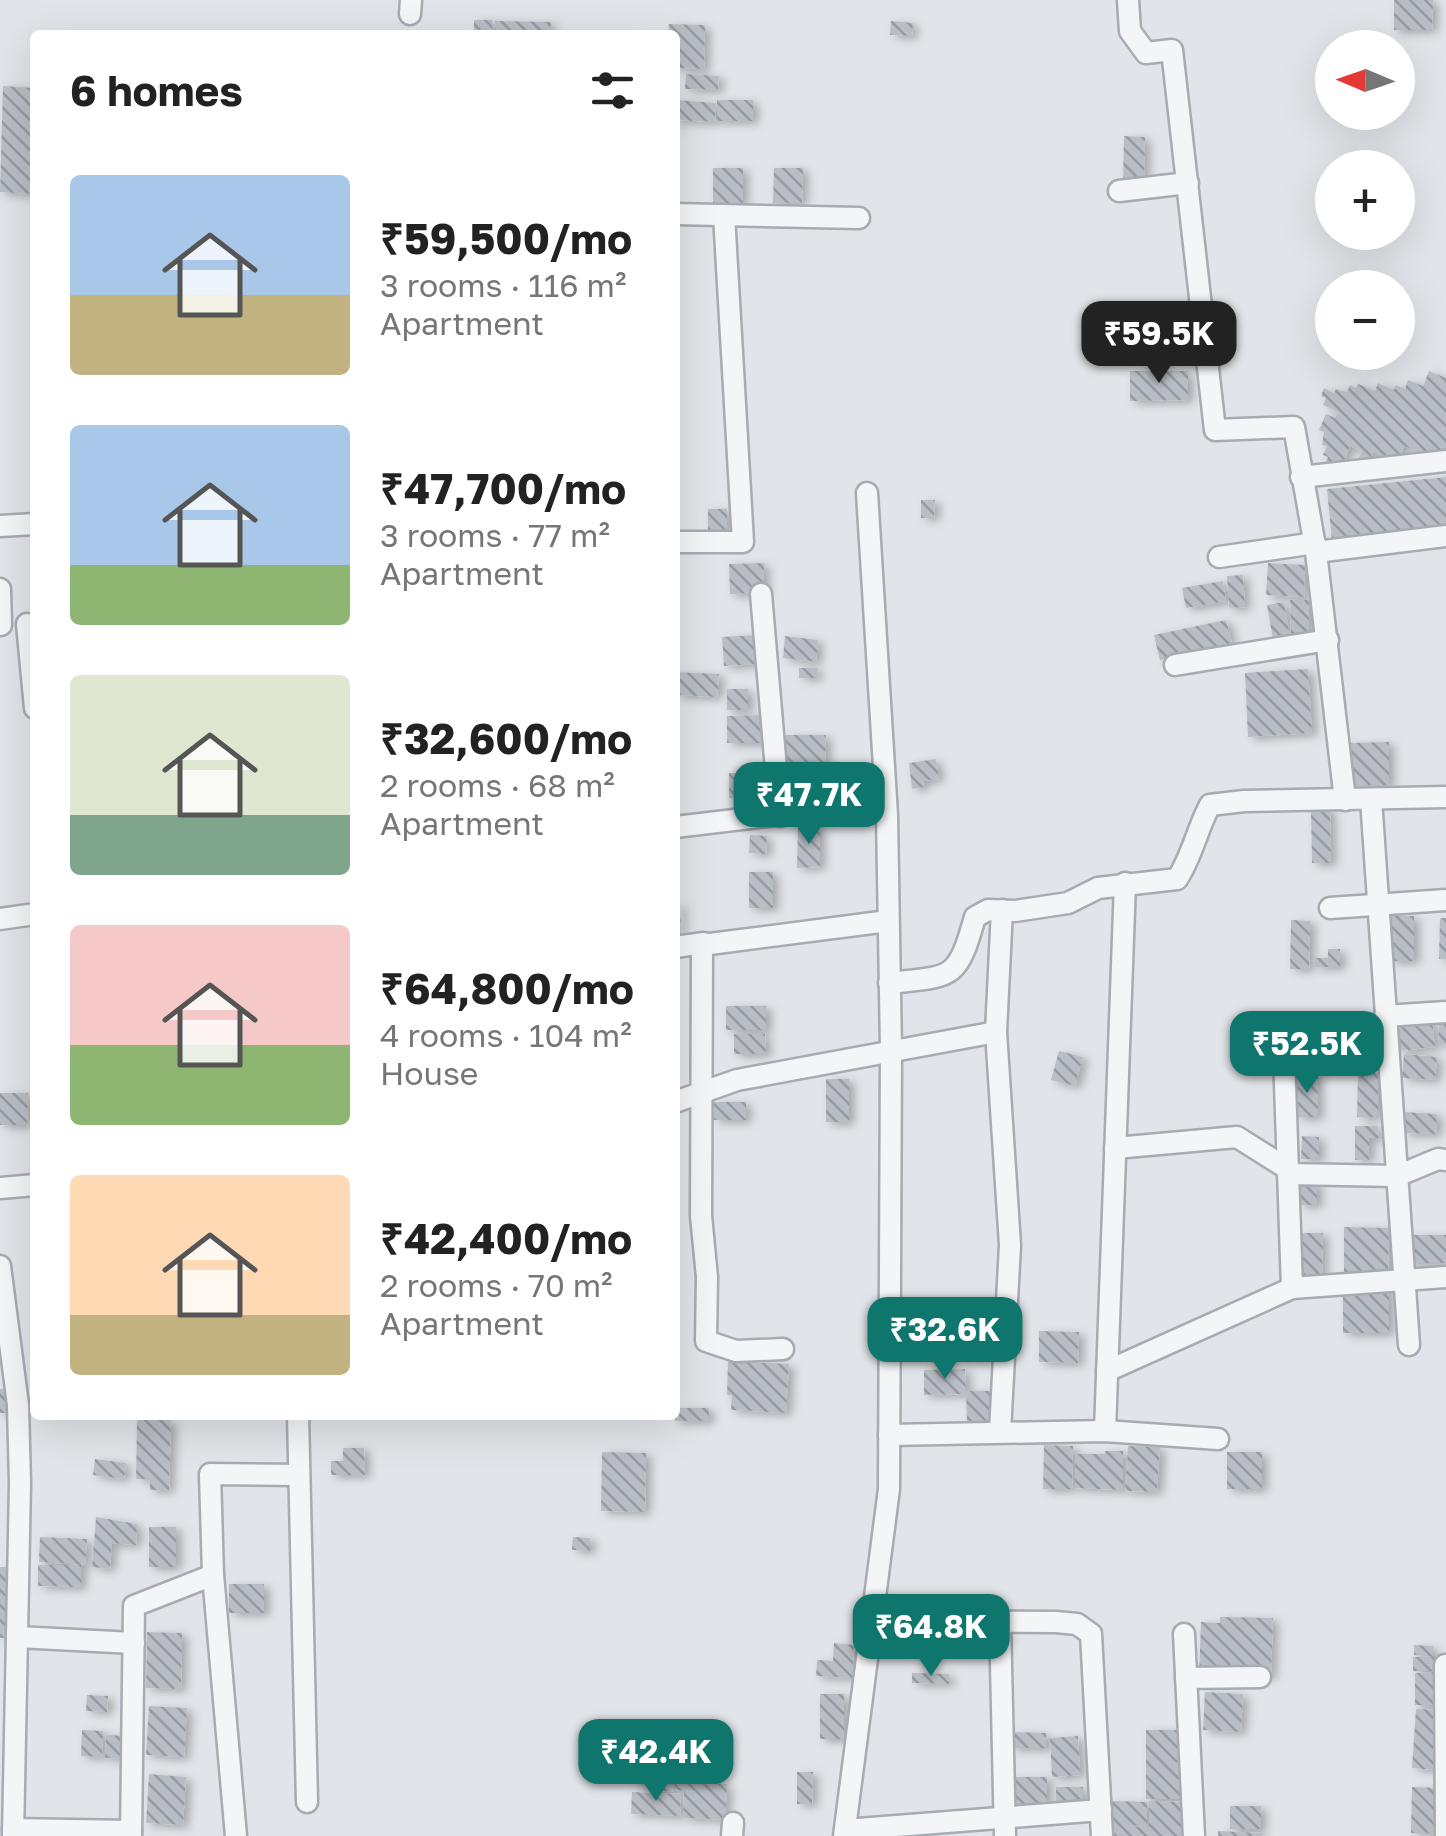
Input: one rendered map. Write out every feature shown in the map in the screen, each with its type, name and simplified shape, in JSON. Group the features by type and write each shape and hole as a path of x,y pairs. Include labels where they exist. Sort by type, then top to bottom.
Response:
{"street":[{"path":"1128,0 1130,31 1146,52 1172,50 1215,430 1294,426 1316,547 1345,800"},
{"path":"1119,191 1188,183"},
{"path":"680,214 859,218"},
{"path":"680,542 743,542 724,215"},
{"path":"1301,478 1446,461"},
{"path":"867,493 886,802 890,983 889,1489 845,1833 1004,1828 1101,1810"},
{"path":"0,526 30,524"},
{"path":"1219,557 1446,536"},
{"path":"0,589 1,625 30,624"},
{"path":"761,594 780,816"},
{"path":"1176,666 1328,640"},
{"path":"890,983 940,977 962,961 974,917 988,910 1068,903 1098,888 1178,879 1210,805 1446,797"},
{"path":"1371,799 1409,1344"},
{"path":"680,826 886,802"},
{"path":"1105,1431 1125,884"},
{"path":"1330,908 1446,900"},
{"path":"1000,1432 1010,1245 996,1032 1002,910"},
{"path":"0,918 30,915"},
{"path":"680,946 888,921"},
{"path":"704,944 700,968 699,1093 706,1341 736,1350 782,1349"},
{"path":"1385,1016 1446,1012"},
{"path":"680,1100 737,1080 996,1032"},
{"path":"1292,1288 1284,1055 1388,1052"},
{"path":"1115,1148 1237,1137 1288,1172 1396,1176 1438,1159 1446,1160"},
{"path":"0,1188 30,1185"},
{"path":"0,1266 3,1310 27,1404 13,1832 131,1834 134,1606 213,1574"},
{"path":"1107,1371 1292,1288 1446,1277"},
{"path":"298,1420 307,1802"},
{"path":"889,1434 1105,1431 1218,1438"},
{"path":"236,1836 213,1574 210,1474 299,1475"},
{"path":"873,1621 1077,1624 1091,1634 1102,1836"},
{"path":"1000,1622 1004,1828"},
{"path":"1184,1634 1194,1836"},
{"path":"17,1637 134,1643"},
{"path":"1445,1665 1446,1836"},
{"path":"1186,1678 1260,1677"}],"building":[{"path":"1394,0 1433,0 1432,30 1394,30"},
{"path":"474,20 492,20 492,30 474,30"},
{"path":"495,21 551,22 550,30 495,30"},
{"path":"891,21 913,23 912,36 890,35"},
{"path":"669,24 705,25 704,69 680,68 680,30 668,30"},
{"path":"686,74 719,76 718,90 685,89"},
{"path":"3,86 30,88 30,194 0,192"},
{"path":"680,100 716,103 715,122 680,120"},
{"path":"717,100 753,100 753,121 717,121"},
{"path":"1124,136 1145,137 1144,185 1123,184"},
{"path":"713,168 743,168 743,204 713,203"},
{"path":"774,168 803,168 802,203 773,203"},
{"path":"1130,371 1188,371 1188,400 1130,401"},
{"path":"1429,371 1446,378 1446,457 1433,451 1430,457 1404,446 1398,462 1373,451 1366,468 1356,464 1362,451 1350,446 1341,469 1326,462 1324,432 1319,430 1326,414 1335,418 1338,412 1323,405 1324,388 1334,393 1336,389 1347,392 1350,385 1356,388 1358,384 1375,391 1378,383 1394,390 1396,385 1405,389 1408,380 1423,386"},
{"path":"1446,477 1446,526 1332,541 1327,489"},
{"path":"921,500 935,500 934,518 921,518"},
{"path":"708,509 727,509 727,531 708,531"},
{"path":"764,563 764,593 730,594 729,564"},
{"path":"1268,563 1305,565 1304,597 1266,595"},
{"path":"1243,575 1245,607 1229,608 1227,576"},
{"path":"1223,581 1226,601 1186,608 1182,588"},
{"path":"1290,600 1309,600 1309,635 1291,635"},
{"path":"1284,602 1290,636 1273,639 1267,605"},
{"path":"1226,620 1232,643 1160,660 1154,635"},
{"path":"759,635 761,664 724,666 722,637"},
{"path":"785,636 818,640 816,662 783,658"},
{"path":"799,668 817,668 817,678 799,678"},
{"path":"1308,669 1312,733 1248,737 1245,673"},
{"path":"680,672 719,674 717,697 680,695"},
{"path":"727,689 748,689 748,710 727,710"},
{"path":"767,715 767,743 727,743 727,716"},
{"path":"785,735 826,735 825,771 785,771"},
{"path":"1389,742 1389,785 1349,785 1349,743"},
{"path":"936,759 939,779 923,781 924,787 912,789 909,763"},
{"path":"729,773 771,773 772,798 729,798"},
{"path":"1311,808 1330,808 1331,863 1312,863"},
{"path":"798,826 820,826 820,867 797,868"},
{"path":"750,835 767,836 766,854 749,853"},
{"path":"749,872 773,872 773,908 749,908"},
{"path":"1390,916 1414,916 1414,961 1390,961"},
{"path":"1440,918 1446,918 1446,959 1439,959"},
{"path":"1291,920 1310,921 1309,969 1290,969"},
{"path":"1328,949 1340,949 1340,967 1315,967 1315,958 1328,958"},
{"path":"726,1006 766,1006 766,1030 726,1030"},
{"path":"1432,1020 1435,1047 1399,1051 1396,1024"},
{"path":"1439,1020 1446,1020 1446,1044 1438,1044"},
{"path":"734,1034 765,1034 766,1054 734,1054"},
{"path":"1059,1051 1083,1057 1075,1086 1051,1080"},
{"path":"1404,1054 1437,1057 1435,1080 1402,1078"},
{"path":"1358,1072 1378,1073 1378,1117 1357,1117"},
{"path":"1297,1074 1318,1074 1318,1117 1296,1117"},
{"path":"826,1079 849,1079 849,1122 826,1122"},
{"path":"0,1093 28,1093 27,1125 0,1125"},
{"path":"714,1102 746,1102 746,1120 714,1120"},
{"path":"1404,1112 1437,1114 1436,1134 1403,1133"},
{"path":"1355,1126 1378,1126 1379,1138 1369,1138 1369,1160 1355,1160"},
{"path":"1302,1136 1319,1137 1319,1159 1301,1159"},
{"path":"1299,1182 1317,1182 1317,1205 1300,1205"},
{"path":"1344,1227 1389,1228 1388,1273 1344,1272"},
{"path":"1302,1233 1323,1233 1322,1278 1302,1277"},
{"path":"1408,1235 1446,1235 1446,1263 1407,1263"},
{"path":"1343,1287 1389,1287 1389,1333 1343,1333"},
{"path":"917,1311 969,1311 969,1341 917,1341"},
{"path":"1039,1331 1079,1332 1078,1363 1039,1362"},
{"path":"728,1361 789,1364 786,1413 731,1410 732,1395 727,1395"},
{"path":"965,1369 966,1394 924,1395 924,1370"},
{"path":"0,1389 7,1389 9,1413 0,1413"},
{"path":"966,1391 995,1391 995,1424 967,1424"},
{"path":"680,1408 709,1408 709,1421 675,1421 680,1420"},
{"path":"137,1420 171,1420 169,1490 150,1490 150,1479 136,1479"},
{"path":"1044,1445 1073,1446 1072,1489 1043,1489"},
{"path":"1128,1446 1160,1447 1157,1492 1125,1491"},
{"path":"343,1448 364,1448 365,1475 331,1475 331,1461 343,1461"},
{"path":"1123,1451 1123,1490 1075,1488 1075,1454"},
{"path":"602,1452 646,1453 645,1512 601,1511"},
{"path":"1227,1452 1262,1452 1262,1489 1227,1489"},
{"path":"95,1459 126,1463 124,1479 93,1475"},
{"path":"96,1517 137,1524 136,1545 112,1543 110,1569 92,1567"},
{"path":"149,1527 176,1527 176,1567 149,1567"},
{"path":"40,1537 87,1539 85,1565 39,1562"},
{"path":"573,1537 590,1538 590,1551 572,1550"},
{"path":"38,1565 81,1565 81,1587 38,1586"},
{"path":"0,1567 9,1567 5,1638 0,1638"},
{"path":"229,1584 264,1584 264,1613 229,1613"},
{"path":"1220,1617 1273,1618 1271,1677 1199,1675 1201,1622 1220,1623"},
{"path":"147,1632 182,1633 181,1689 146,1688"},
{"path":"834,1643 854,1645 852,1678 816,1676 817,1660 833,1661"},
{"path":"1414,1645 1433,1646 1433,1657 1414,1655"},
{"path":"1413,1657 1438,1657 1438,1671 1413,1671"},
{"path":"1441,1672 1441,1705 1415,1705 1415,1673"},
{"path":"912,1673 949,1674 949,1684 912,1683"},
{"path":"1205,1692 1243,1694 1241,1732 1203,1730"},
{"path":"820,1694 844,1694 844,1739 820,1739"},
{"path":"87,1695 108,1696 107,1712 86,1711"},
{"path":"149,1706 187,1708 184,1757 146,1755"},
{"path":"1416,1709 1441,1710 1437,1770 1412,1768"},
{"path":"82,1730 103,1731 102,1757 81,1756"},
{"path":"1146,1730 1182,1730 1182,1762 1166,1763 1183,1764 1183,1799 1146,1799"},
{"path":"1012,1732 1046,1733 1046,1748 1011,1748"},
{"path":"106,1735 131,1736 130,1759 105,1758"},
{"path":"1078,1736 1080,1775 1052,1777 1050,1738"},
{"path":"634,1753 652,1754 650,1783 632,1782"},
{"path":"653,1756 691,1759 691,1767 713,1768 712,1783 727,1784 725,1820 683,1818 684,1792 696,1792 675,1790 675,1784 691,1783 674,1782 673,1792 651,1790"},
{"path":"797,1772 813,1772 812,1804 797,1804"},
{"path":"149,1774 186,1777 183,1825 146,1823"},
{"path":"1013,1777 1047,1777 1047,1814 1012,1814"},
{"path":"1056,1787 1083,1787 1083,1810 1056,1810"},
{"path":"1412,1787 1440,1788 1439,1833 1411,1833"},
{"path":"632,1792 681,1794 680,1816 631,1814"},
{"path":"1110,1801 1147,1802 1147,1825 1121,1826 1149,1827 1149,1801 1184,1802 1184,1836 1112,1836"},
{"path":"1230,1806 1261,1806 1261,1829 1230,1829"},
{"path":"1218,1831 1262,1833 1262,1836 1218,1836"}]}
